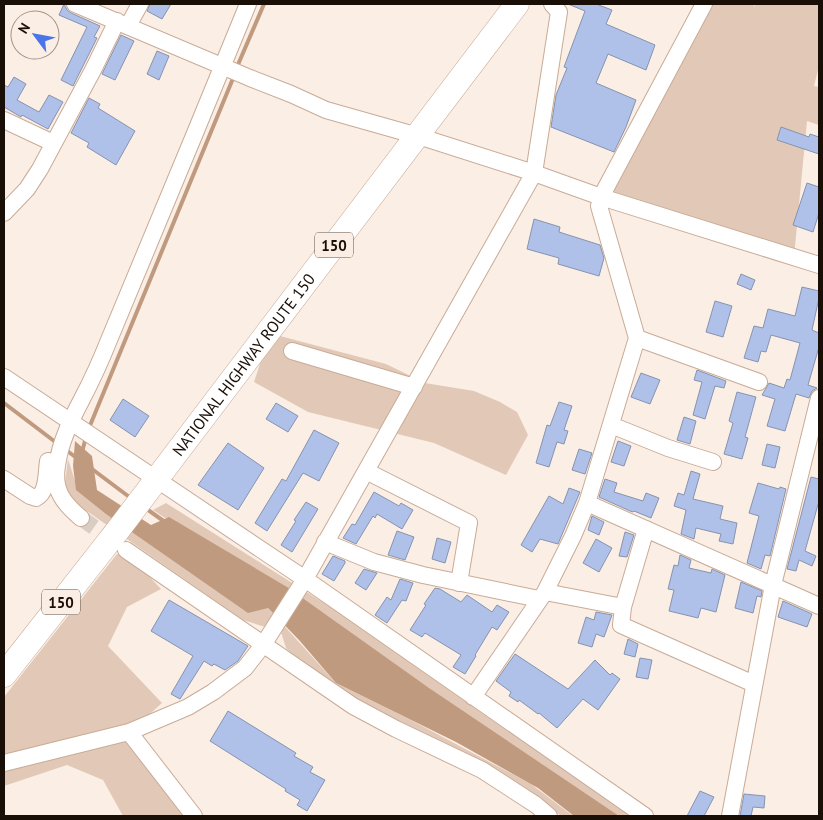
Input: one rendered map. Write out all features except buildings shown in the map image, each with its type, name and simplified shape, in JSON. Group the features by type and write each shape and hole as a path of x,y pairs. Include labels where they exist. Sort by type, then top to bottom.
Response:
{"highway":[{"name":"NATIONAL HIGHWAY ROUTE 150","path":"4,675 122,540 152,483 517,4"}],"street":[{"path":"75,4 326,110 418,136 534,173 601,197 819,265"},
{"path":"4,213 27,189 122,24 140,4"},
{"path":"81,518 67,505 59,492 56,480 59,454 109,342 248,4"},
{"path":"4,763 130,732 188,707 213,692 245,668 263,645 302,583 534,173 559,12 552,4"},
{"path":"473,697 542,596 573,536 587,503 637,338 599,206 601,197 704,4"},
{"path":"4,120 54,143"},
{"path":"637,338 759,382"},
{"path":"292,351 414,387"},
{"path":"4,377 96,438 152,483 473,697 645,816"},
{"path":"730,816 772,585 812,458 819,398"},
{"path":"4,479 30,496 36,498 40,496 45,482 50,444 56,436 73,424"},
{"path":"611,425 668,448 713,462"},
{"path":"366,471 469,523 458,583"},
{"path":"587,503 819,606"},
{"path":"646,529 624,607 621,625 754,684"},
{"path":"122,540 263,645 353,706 482,770 536,805 549,816"},
{"path":"325,542 374,562 458,583 624,607"},
{"path":"130,732 194,816"}],"shaded area":[{"path":"712,4 754,4 755,8 755,4 819,4 819,66 814,86 819,87 819,125 807,121 794,257 610,194"},
{"path":"280,336 386,364 425,383 474,391 500,402 517,412 528,435 506,475 434,443 308,412 254,382 261,361"},
{"path":"75,441 92,456 97,490 151,525 169,517 287,587 429,688 619,816 574,816 538,788 456,742 336,683 268,608 248,613 106,514 76,490 73,466"},
{"path":"68,459 75,481 268,608 336,683 409,719 531,784 573,816 561,816 536,796 356,699 297,659 286,648 281,632 243,620 81,507 64,490"},
{"path":"166,503 379,638 635,816 618,816 153,510"},
{"path":"117,554 144,571 161,589 127,607 108,646 162,703 130,732 194,816 123,816 103,780 67,765 4,786 4,697"}],"waterway":[{"path":"237,67 264,4"},
{"path":"89,428 234,76"},
{"path":"4,403 58,444"},
{"path":"82,452 86,437"},
{"path":"66,450 78,459"},
{"path":"92,469 132,499"},
{"path":"144,507 165,522"}],"tunnel":[{"path":"81,518 118,544"}]}
